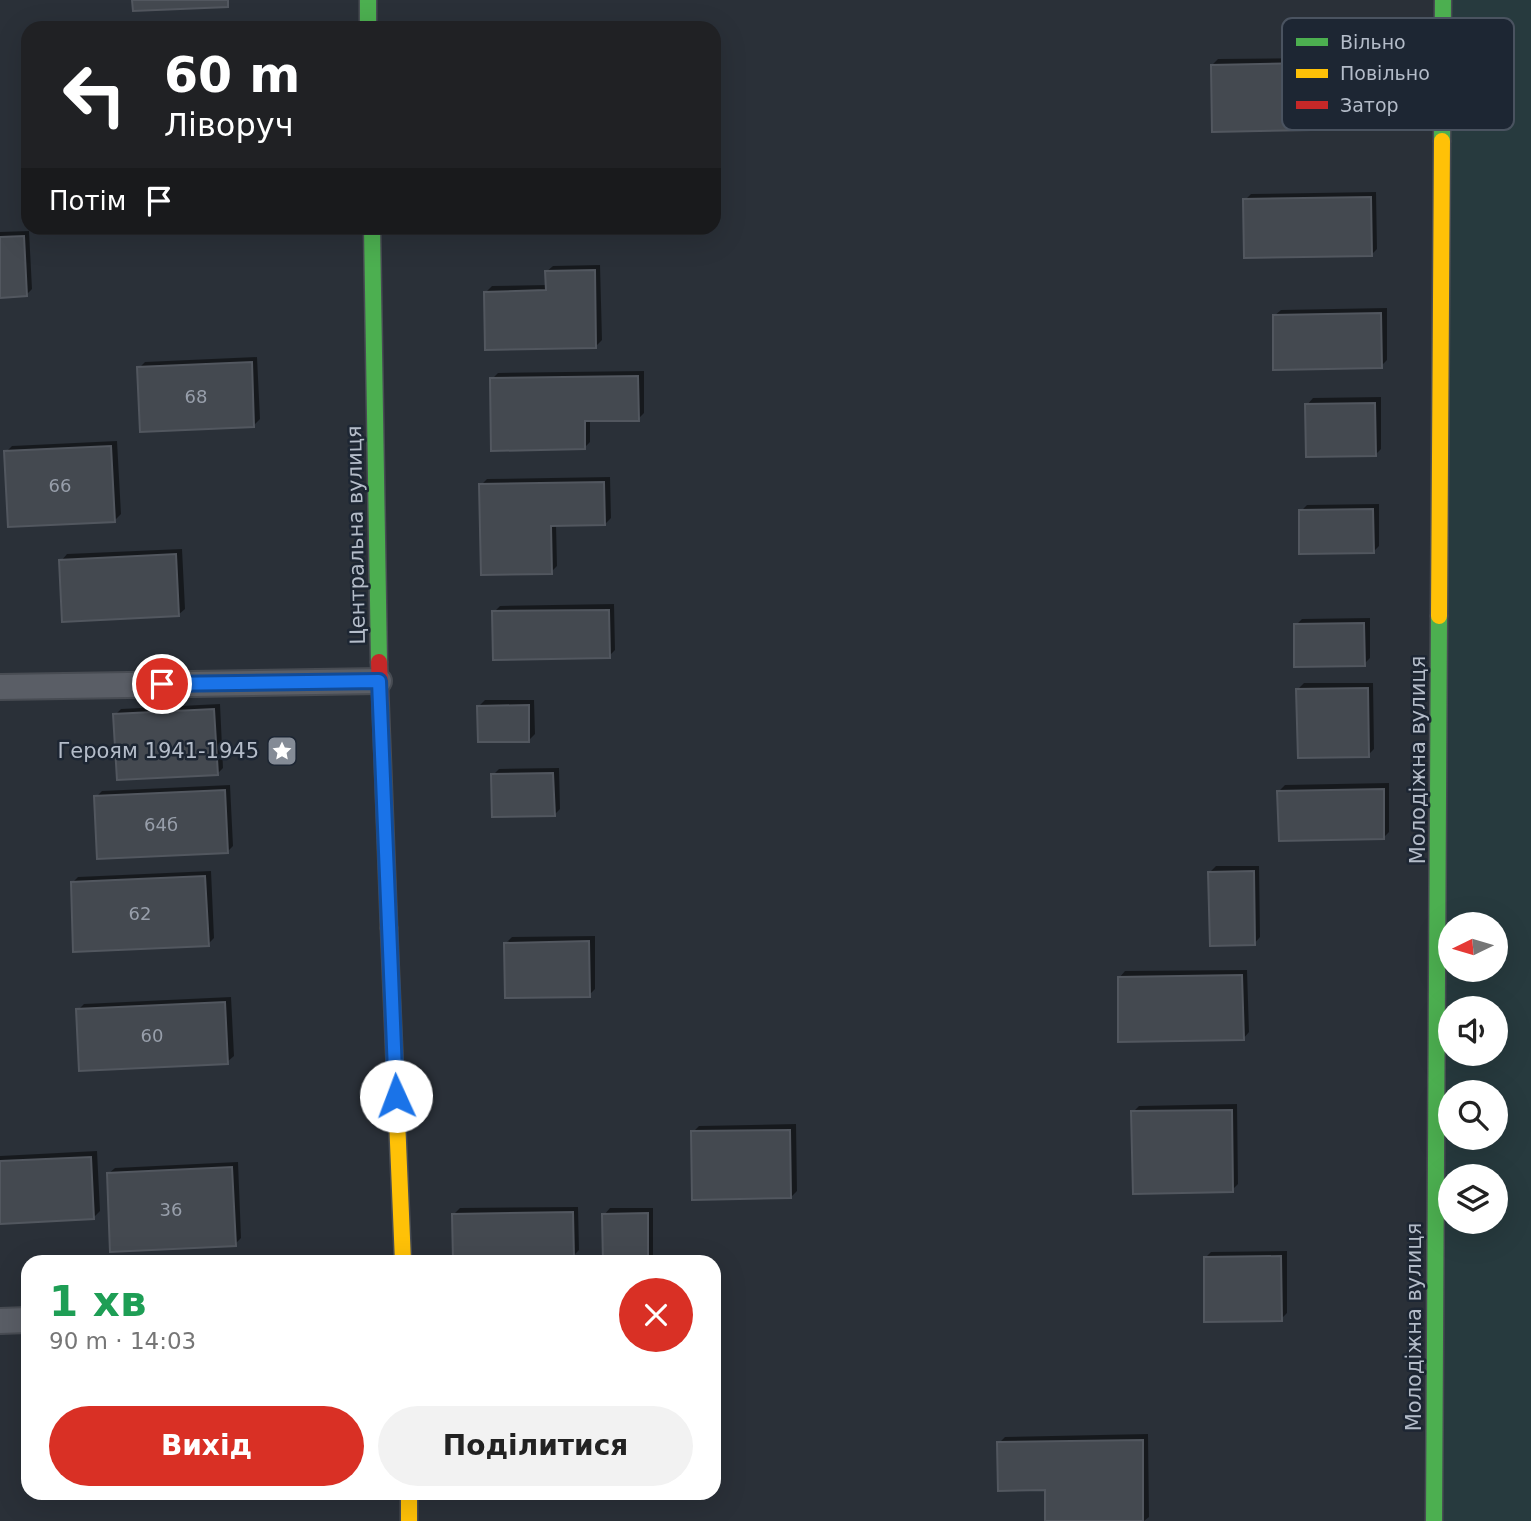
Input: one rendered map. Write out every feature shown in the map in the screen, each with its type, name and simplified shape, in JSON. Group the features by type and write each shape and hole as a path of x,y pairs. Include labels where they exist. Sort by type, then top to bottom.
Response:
{"street":[{"path":"368,0 368,21"},
{"name":"Молодіжна вулиця","path":"1443,0 1443,18"},
{"name":"Молодіжна вулиця","path":"1434,1521 1442,130"},
{"name":"Центральна вулиця","path":"372,235 379,681 403,1255"},
{"path":"409,1500 409,1521"}],"lane":[{"path":"0,687 379,681"},
{"path":"0,1321 21,1320"}],"green space":[{"path":"1443,0 1531,0 1531,1521 1434,1521 1442,130 1514,130 1514,18 1443,18"}],"building":[{"path":"132,0 228,0 228,7 133,11"},
{"path":"1282,64 1282,130 1311,130 1212,132 1211,65"},
{"path":"1371,197 1372,256 1244,258 1243,199"},
{"path":"24,236 27,296 0,298 0,237"},
{"path":"595,270 596,348 485,350 484,292 546,290 545,271"},
{"path":"1381,313 1382,368 1273,370 1273,315"},
{"path":"252,362 254,427 140,432 137,367"},
{"path":"638,376 639,421 585,421 585,449 491,451 490,378"},
{"path":"1375,403 1376,456 1306,457 1305,404"},
{"path":"111,446 115,522 8,527 4,451"},
{"path":"604,482 605,525 551,526 552,574 481,575 479,484"},
{"path":"1373,509 1374,553 1299,554 1299,510"},
{"path":"176,554 179,616 62,622 59,560"},
{"path":"609,610 610,658 493,660 492,611"},
{"path":"1364,623 1365,666 1294,667 1294,624"},
{"path":"1368,688 1369,757 1298,758 1296,689"},
{"path":"529,705 529,742 478,742 477,706"},
{"path":"214,709 218,775 117,780 113,714"},
{"path":"553,773 555,816 492,817 491,774"},
{"path":"1384,789 1384,839 1279,841 1277,791"},
{"path":"225,790 228,853 97,859 94,796"},
{"path":"1254,871 1255,945 1210,946 1208,872"},
{"path":"205,876 209,946 73,952 71,882"},
{"path":"589,941 590,997 505,998 504,943"},
{"path":"1242,975 1244,1040 1118,1042 1118,977"},
{"path":"225,1002 228,1064 79,1071 76,1009"},
{"path":"1232,1110 1233,1192 1133,1194 1131,1111"},
{"path":"790,1130 791,1198 692,1200 691,1131"},
{"path":"91,1157 94,1219 0,1224 0,1161"},
{"path":"232,1167 236,1246 110,1252 107,1173"},
{"path":"573,1212 574,1255 453,1255 452,1214"},
{"path":"648,1213 648,1255 603,1255 602,1214"},
{"path":"1281,1256 1282,1321 1204,1322 1204,1257"},
{"path":"1143,1440 1143,1521 1045,1521 1045,1490 998,1491 997,1442"}],"traffic: fast":[{"path":"368,0 368,21"},
{"path":"1443,0 1443,18"},
{"path":"1442,130 1442,141"},
{"path":"372,235 379,662"},
{"path":"1434,1521 1439,616"}],"traffic: slow":[{"path":"1439,616 1442,141"},
{"path":"389,928 403,1255"},
{"path":"409,1500 409,1521"}],"traffic: jam":[{"path":"379,662 389,928"}],"place":[{"name":"Героям 1941-1945","path":"282,751"}],"route":[{"path":"162,684 379,681 396,1096"}]}
